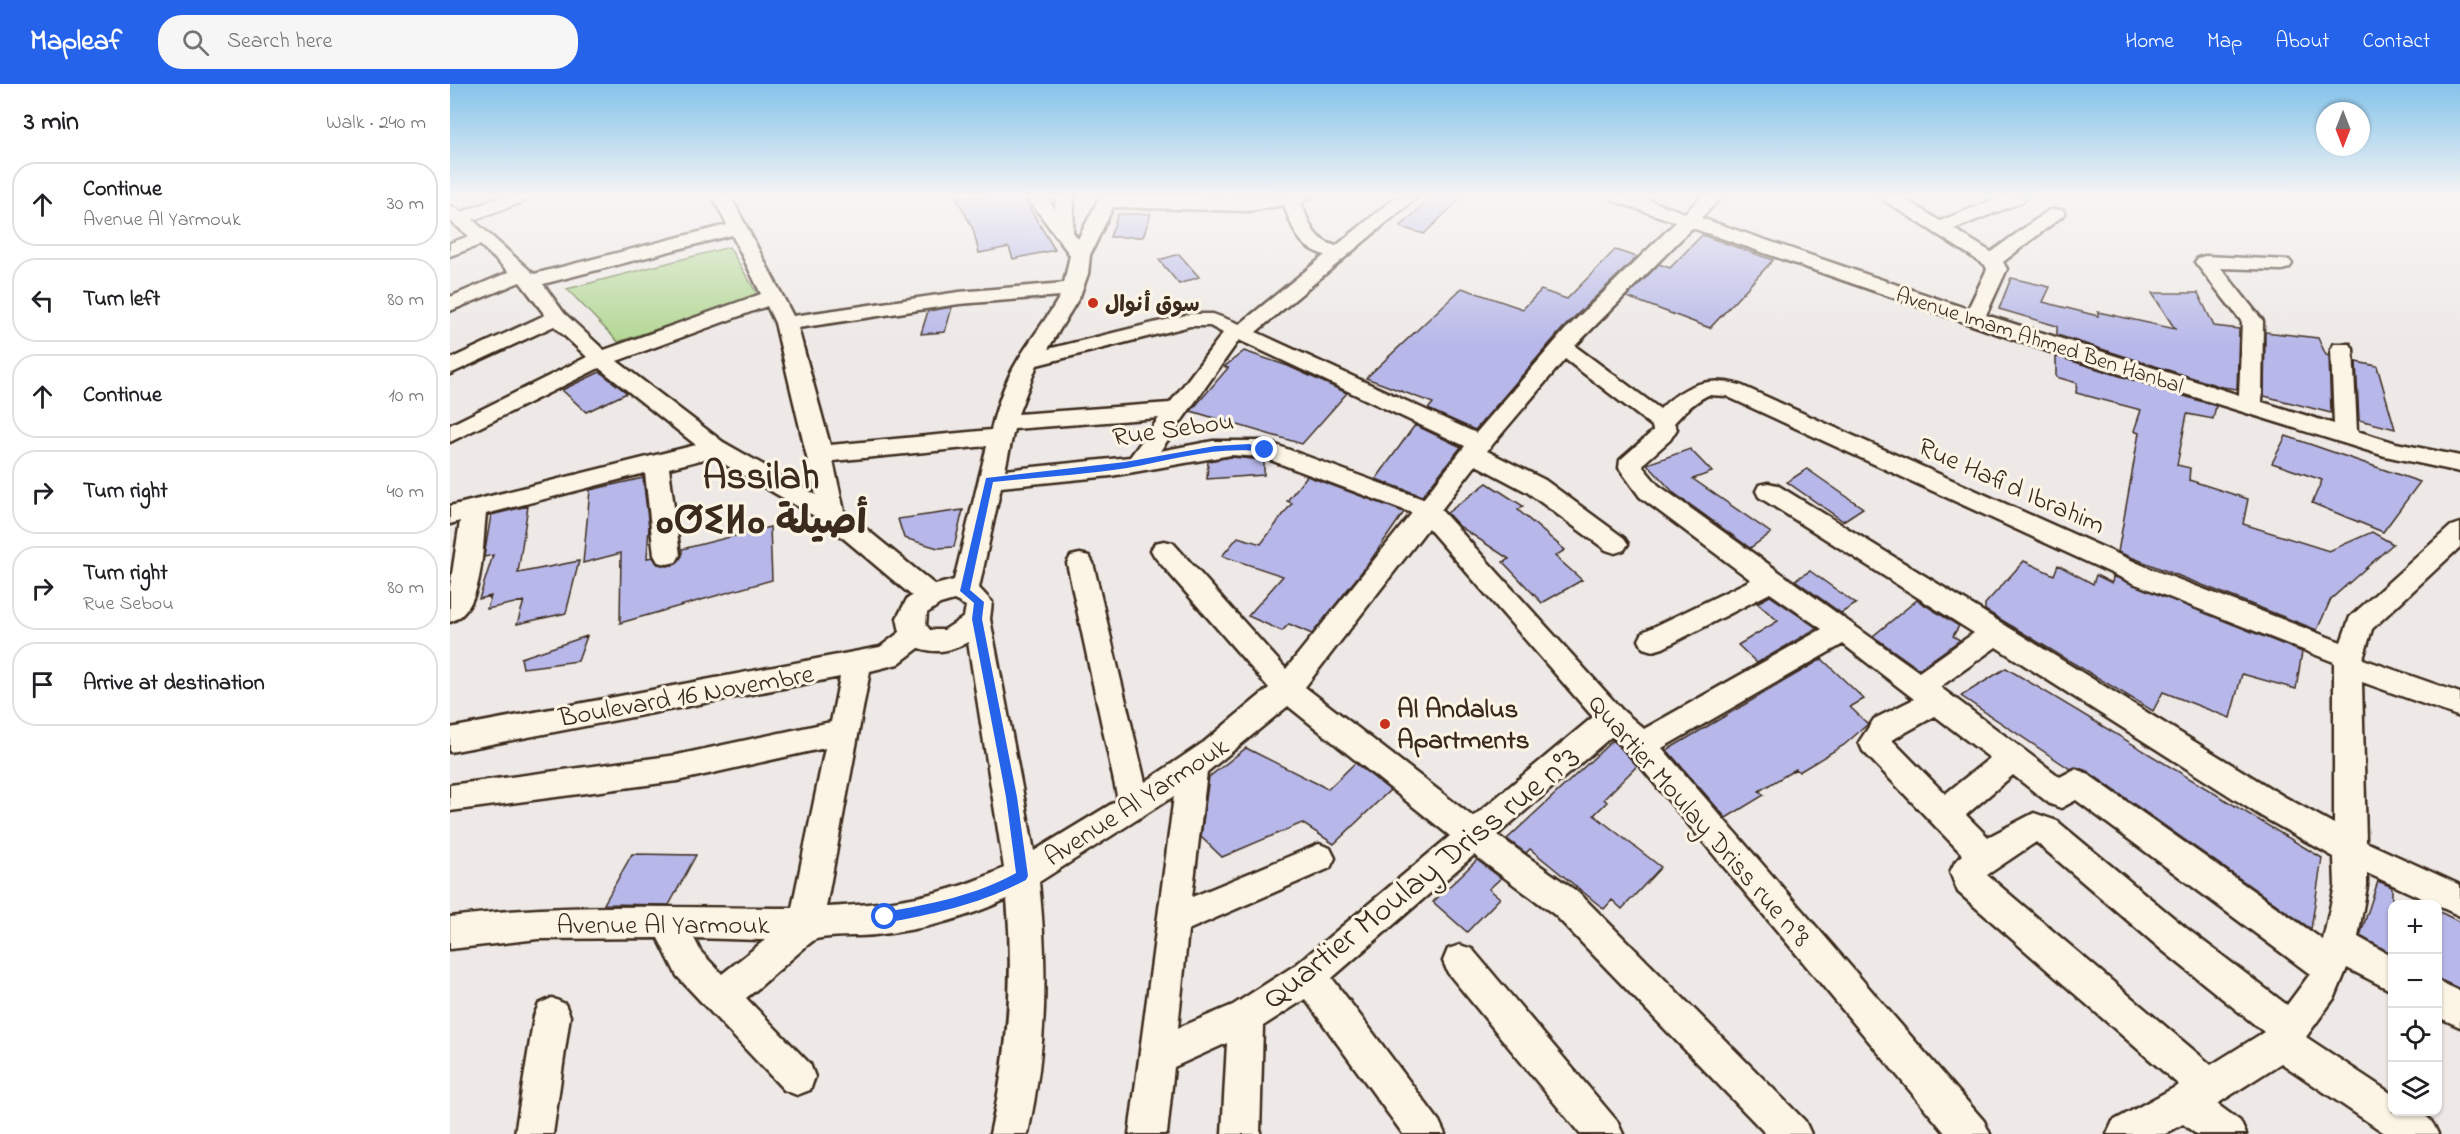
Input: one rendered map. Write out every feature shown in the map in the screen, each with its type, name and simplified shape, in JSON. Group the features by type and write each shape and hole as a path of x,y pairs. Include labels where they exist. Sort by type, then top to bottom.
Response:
{"street":[{"path":"492,246 526,278 557,317 601,359 715,448 832,515 930,596"},
{"path":"450,305 526,278 660,246"},
{"path":"745,246 786,323 820,454 832,515"},
{"path":"1073,246 1080,255"},
{"path":"971,605 942,592 930,596 920,603 910,620 911,629 924,640 948,639 970,628 971,605 990,480 1011,396 1028,361 1051,330 1078,274 1080,255 1084,246"},
{"path":"1314,246 1340,252"},
{"path":"1138,463 1144,458 1175,410 1239,332 1347,246"},
{"name":"Avenue Al Yarmouk","path":"450,933 589,921 806,924 885,917 949,906 998,889 1022,876 1193,767 1251,724 1287,689 1417,526 1426,509 1563,347 1663,246"},
{"name":"Avenue Imam Ahmed Ben Hanbal","path":"1765,246 1974,318 2250,407 2393,450 2460,464"},
{"path":"1968,246 1992,261 1997,269 1994,280 1974,318"},
{"path":"1992,261 2012,246"},
{"path":"2250,407 2253,321 2205,262 2282,264"},
{"path":"786,323 959,298 1071,289"},
{"path":"450,434 601,359 773,297"},
{"path":"450,367 557,317"},
{"path":"1028,361 1190,320 1213,320 1477,449 1536,486 1615,544"},
{"path":"1563,347 1662,422"},
{"path":"2342,349 2346,436"},
{"name":"Rue Hafid Ibrahim","path":"1771,582 1649,491 1632,468 1632,460 1662,435 1665,429 1662,422 1685,396 1717,386 1732,390 2142,576 2460,705"},
{"path":"820,454 1175,410"},
{"path":"450,612 458,606 464,585 462,512 715,448"},
{"name":"Rue Sebou","path":"990,480 1138,463 1215,449 1257,448 1426,509"},
{"name":"Avenue Imam Ahmed Ben Hanbal","path":"2393,450 2460,477"},
{"path":"656,462 667,555"},
{"path":"1768,491 2272,806 2351,850 2460,901"},
{"name":"Quartier Moulay Driss rue n°8","path":"1426,509 1612,718 1641,745 1971,1134"},
{"path":"2126,1134 2197,1095 2285,1036 2323,985 2335,956 2351,886 2348,661 2360,624 2460,532"},
{"path":"1164,550 1287,689 1474,837 1567,904 1792,1134"},
{"path":"1080,563 1135,806"},
{"path":"1653,640 1771,582 1844,630 2061,795 2074,782 2335,956 2388,973"},
{"path":"971,605 1011,797 1022,876 1029,973 1024,1048 1010,1134"},
{"path":"1641,745 1844,630"},
{"path":"1985,856 1942,815 1874,742 1884,728 1928,694 1994,634"},
{"name":"Boulevard 16 Novembre","path":"450,740 857,663 888,656 916,635"},
{"path":"721,995 753,973 773,951 806,924 857,663"},
{"name":"Quartier Moulay Driss rue n°3","path":"1158,1055 1246,1017 1309,976 1612,718"},
{"path":"450,798 676,768 842,732"},
{"path":"1942,815 2012,758"},
{"path":"1148,1134 1172,921 1193,767"},
{"path":"2227,1134 2197,1095 1970,881 1966,872 1968,868 2026,830 2034,827 2046,831 2285,1036 2419,1134"},
{"path":"1172,921 1319,858"},
{"path":"667,922 689,964 797,1077"},
{"path":"1461,961 1604,1134"},
{"path":"1309,976 1426,1134"},
{"path":"2442,1000 2460,1010"},
{"path":"534,1134 552,1016"},
{"path":"1241,1134 1246,1017"}],"green space":[{"path":"729,247 758,295 618,342 567,289"}],"building":[{"path":"977,246 1053,246 1055,250 1013,259 1009,247 979,253"},
{"path":"1691,246 1733,246 1773,260 1710,328 1627,297 1659,264 1670,268"},
{"path":"1615,250 1637,257 1563,328 1475,430 1428,409 1433,403 1366,378 1462,288 1523,309 1541,290 1567,299"},
{"path":"1179,254 1199,277 1179,284 1159,260"},
{"path":"2011,278 2050,287 2043,302 2098,316 2098,312 2175,329 2152,293 2198,293 2214,326 2239,329 2237,389 2222,387 2057,335 2057,326 1999,309"},
{"path":"952,307 945,332 921,334 928,311"},
{"path":"2265,332 2318,338 2326,355 2329,356 2331,413 2264,396"},
{"path":"1244,351 1288,366 1347,393 1302,444 1191,411 1228,368 1224,367"},
{"path":"2056,356 2216,406 2213,419 2187,414 2177,465 2190,468 2189,480 2248,499 2243,524 2329,551 2372,532 2393,544 2331,599 2317,630 2118,552 2139,433 2134,431 2141,410 2076,393 2077,383 2056,377"},
{"path":"2356,362 2377,366 2395,429 2359,420"},
{"path":"600,372 627,393 586,412 562,390"},
{"path":"1415,425 1461,447 1422,496 1376,479"},
{"path":"2286,436 2420,482 2383,532 2312,503 2322,480 2272,463"},
{"path":"1690,449 1712,472 1693,479 1771,533 1750,548 1674,493 1647,464"},
{"path":"1231,457 1264,460 1264,475 1207,479 1208,461"},
{"path":"1807,469 1863,508 1843,521 1787,482"},
{"path":"1307,476 1404,512 1368,564 1312,634 1289,624 1282,631 1248,616 1283,576 1222,556 1238,537 1261,544 1292,503 1287,501"},
{"path":"643,478 649,527 647,558 653,557 658,564 667,566 676,564 682,556 682,549 770,527 772,580 620,623 621,553 583,563 590,490"},
{"path":"1487,483 1523,506 1518,510 1565,550 1555,556 1582,580 1542,603 1503,562 1509,559 1459,526 1447,513"},
{"path":"528,506 518,573 579,561 566,613 517,624 524,601 487,609 491,596 479,599 493,555 484,557 491,515"},
{"path":"963,510 954,547 938,548 904,538 898,519"},
{"path":"2024,561 2054,575 2058,565 2093,584 2096,575 2112,583 2113,576 2302,652 2296,689 2242,674 2230,718 2163,692 2153,711 1985,610 1985,604"},
{"path":"1810,571 1856,604 1841,613 1795,580"},
{"path":"1770,596 1817,628 1757,663 1738,645 1778,621 1757,603"},
{"path":"1917,600 1959,626 1953,636 1960,640 1919,669 1873,636"},
{"path":"587,636 578,661 523,668 521,658"},
{"path":"1822,659 1864,699 1850,707 1868,724 1844,745 1799,772 1796,769 1759,791 1764,795 1726,818 1667,750"},
{"path":"2006,668 2322,858 2311,929 2087,771 2076,767 2070,769 1961,696"},
{"path":"1613,740 1637,766 1604,799 1607,802 1594,815 1661,867 1622,909 1612,900 1604,909 1530,849 1526,853 1507,839"},
{"path":"1246,748 1328,789 1355,763 1390,790 1334,844 1302,823 1222,857 1201,837 1209,777"},
{"path":"632,854 696,855 669,905 604,904"},
{"path":"1477,860 1501,878 1489,889 1500,898 1467,932 1433,902"},
{"path":"2378,881 2392,887 2392,900 2388,900 2388,952 2360,936"},
{"path":"2442,913 2460,922 2460,989 2442,981"}],"place":[{"name":"سوق أنوال","path":"1093,303"},
{"name":"Al Andalus Apartments","path":"1385,724"}],"district":[{"name":"Assilah ⴰⵚⵉⵍⴰ أصيلة","path":"761,496"}],"route":[{"path":"885,917 949,906 998,889 1022,876 1011,797 977,619 980,610 979,602 965,591 990,480 1125,465 1215,449 1249,447 1265,450"}]}
